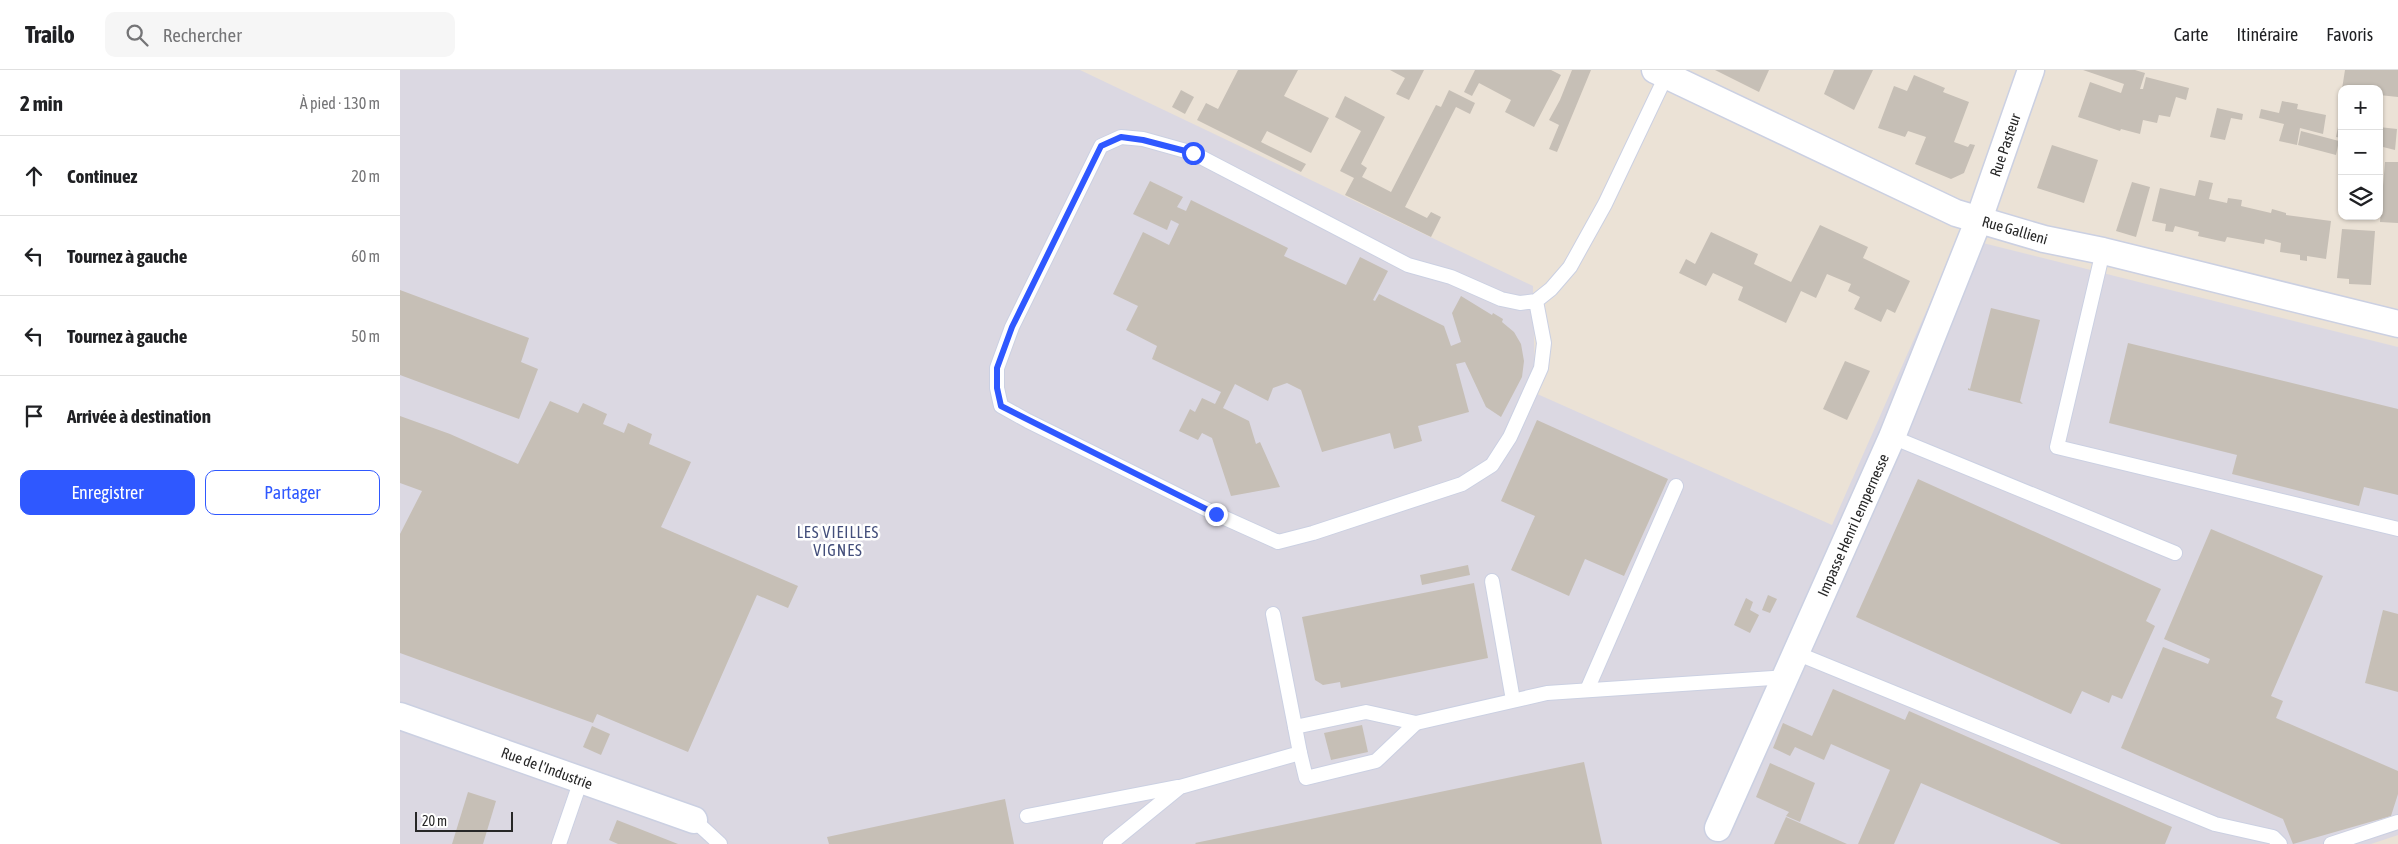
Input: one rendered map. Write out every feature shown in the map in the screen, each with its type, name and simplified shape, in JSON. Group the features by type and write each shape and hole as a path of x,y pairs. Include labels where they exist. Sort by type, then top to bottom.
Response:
{"street":[{"name":"Rue Pasteur","path":"1979,219 2031,70"},
{"name":"Rue Gallieni","path":"1661,73 1956,213 2044,239 2103,251 2398,324"},
{"name":"Impasse Henri Lempernesse","path":"1718,828 1892,437 1979,219"},
{"name":"Rue de l'Industrie","path":"400,716 694,820"}],"lane":[{"path":"1536,301 1544,343 1541,368 1510,437 1492,465 1462,484 1313,533 1278,542 1216,514 1028,421 1001,406 997,388 997,368 1012,327 1086,172 1101,146 1121,137 1143,140 1193,153 1408,265 1451,277 1501,299 1520,303 1536,301 1551,289 1570,267 1609,196 1661,73"},
{"path":"2103,251 2058,447 2398,529"},
{"path":"1892,437 2175,553"},
{"path":"1587,690 1676,486"},
{"path":"1492,581 1514,700"},
{"path":"1273,614 1306,778 1376,761 1416,723"},
{"path":"1796,653 2215,824 2273,836 2280,844"},
{"path":"1295,727 1366,712 1416,723 1547,693 1786,677"},
{"path":"1028,816 1180,787 1300,754"},
{"path":"559,844 581,780"},
{"path":"1110,844 1180,787"},
{"path":"694,820 720,844"},
{"path":"2332,844 2398,822"}],"shaded area":[{"path":"400,70 1080,70 1533,286 1535,393 1832,525 1959,237 2398,347 2398,835 2371,844 400,844"}],"building":[{"path":"1238,70 1298,70 1284,96 1329,118 1311,153 1267,131 1261,142 1306,164 1301,172 1197,120 1206,103 1218,109"},
{"path":"1390,70 1424,70 1409,100 1396,94 1405,78"},
{"path":"1475,70 1551,70 1561,75 1534,127 1505,112 1511,100 1479,83 1472,96 1464,92"},
{"path":"1572,70 1591,70 1557,152 1549,149 1559,125 1549,120 1560,100"},
{"path":"1715,70 1769,70 1759,92"},
{"path":"1834,70 1873,70 1854,110 1824,94"},
{"path":"2083,70 2135,70 2145,73 2140,89 2143,89 2146,77 2189,88 2186,100 2176,97 2170,117 2159,115 2157,123 2143,120 2140,134 2121,129 2120,131 2078,117 2090,82 2121,93 2124,84"},
{"path":"2345,70 2398,70 2398,97 2383,95 2383,85 2343,85"},
{"path":"1914,75 1945,88 1943,92 1969,102 1954,142 1968,147 1970,144 1975,145 1964,173 1951,179 1915,164 1926,137 1908,131 1905,137 1878,128 1894,86 1907,91"},
{"path":"1181,90 1194,97 1185,114 1172,107"},
{"path":"1449,90 1475,103 1470,114 1456,107 1405,207 1427,218 1431,212 1441,217 1431,237 1345,195 1354,178 1340,171 1361,131 1335,117 1345,96 1385,117 1361,164 1367,168 1362,177 1391,192 1436,105 1441,107"},
{"path":"2282,101 2298,104 2297,109 2326,115 2323,134 2300,128 2297,145 2279,141 2284,124 2259,118 2261,109 2279,113"},
{"path":"2217,108 2243,114 2242,120 2231,118 2225,140 2210,137"},
{"path":"2383,127 2397,129 2395,150 2383,147"},
{"path":"2301,131 2338,141 2336,155 2298,145"},
{"path":"2052,145 2098,160 2084,203 2037,188"},
{"path":"2385,162 2398,162 2398,223 2380,222 2380,220 2383,220"},
{"path":"2199,180 2213,183 2209,199 2227,203 2228,198 2242,200 2241,206 2271,213 2272,209 2286,213 2286,215 2331,221 2326,259 2307,256 2307,261 2300,260 2300,255 2280,252 2281,243 2265,239 2264,244 2227,237 2225,242 2198,236 2199,232 2175,226 2173,232 2165,231 2166,224 2152,221 2160,188 2195,196"},
{"path":"1150,181 1183,197 1177,207 1186,211 1191,200 1288,248 1284,256 1346,285 1360,257 1388,271 1373,300 1375,301 1379,294 1444,326 1451,346 1461,342 1452,313 1461,296 1492,315 1493,313 1503,319 1502,322 1514,332 1521,344 1524,361 1522,377 1501,417 1486,407 1465,362 1456,364 1469,412 1418,426 1422,441 1394,449 1390,433 1322,452 1301,390 1287,383 1273,388 1268,401 1235,384 1223,408 1249,421 1256,444 1260,442 1280,487 1231,496 1212,438 1202,433 1198,440 1179,431 1190,409 1195,412 1202,398 1215,404 1221,392 1152,359 1157,346 1126,330 1138,306 1113,294 1143,232 1169,245 1179,224 1171,220 1167,230 1133,214"},
{"path":"2132,182 2150,187 2136,237 2116,231"},
{"path":"1820,225 1868,247 1863,258 1910,281 1895,313 1887,309 1881,322 1854,309 1860,297 1848,291 1851,284 1827,274 1816,298 1801,291 1786,323 1738,300 1743,287 1713,273 1706,286 1679,273 1686,259 1695,264 1711,232 1758,254 1754,264 1791,282"},
{"path":"2342,229 2375,231 2371,285 2349,284 2349,279 2337,278"},
{"path":"400,290 529,338 521,362 538,369 519,419 400,375"},
{"path":"1991,308 2040,320 2020,401 2023,404 1968,390 1968,388 1970,389"},
{"path":"2128,343 2398,409 2398,495 2364,487 2359,506 2232,474 2237,455 2109,423"},
{"path":"1845,361 1870,371 1847,420 1823,409"},
{"path":"550,401 578,413 583,403 607,414 603,424 624,433 628,423 652,434 649,444 691,462 661,527 798,586 788,608 757,595 688,752 597,714 593,723 400,653 400,534 422,491 400,483 400,416 450,434 518,464"},
{"path":"1537,420 1668,479 1624,576 1585,559 1569,596 1511,570 1535,516 1501,501"},
{"path":"1918,479 2161,589 2146,621 2155,626 2122,699 2112,695 2109,703 2082,691 2071,714 1856,617"},
{"path":"2211,529 2323,576 2271,696 2283,701 2276,718 2398,771 2398,794 2391,816 2293,844 2283,819 2121,748 2163,647 2208,664 2210,659 2164,639"},
{"path":"1468,565 1470,575 1422,585 1420,575"},
{"path":"1474,583 1488,658 1341,688 1340,682 1323,685 1315,680 1302,617"},
{"path":"1768,595 1777,599 1770,613 1762,610"},
{"path":"1746,598 1753,602 1750,610 1759,615 1750,633 1734,625"},
{"path":"2383,610 2398,614 2398,692 2365,683"},
{"path":"1833,689 1905,720 1909,711 2172,827 2165,844 2061,844 1921,783 1894,844 1858,844 1890,770 1831,744 1824,760 1795,747 1790,756 1773,748 1783,723 1812,736"},
{"path":"1362,725 1368,752 1331,760 1324,733"},
{"path":"592,726 610,734 601,755 583,747"},
{"path":"1584,762 1602,844 1195,843"},
{"path":"1770,763 1815,783 1800,822 1786,816 1789,812 1756,797"},
{"path":"468,792 496,801 483,844 452,844"},
{"path":"1005,799 1014,844 829,844 827,837"},
{"path":"1786,817 1847,844 1774,844"},
{"path":"617,820 678,844 618,844 609,840"}],"district":[{"name":"LES VIEILLES VIGNES","path":"838,541"}],"route":[{"path":"1193,153 1143,140 1121,137 1101,146 1086,172 1012,327 997,368 997,388 1001,406 1216,514"}]}
